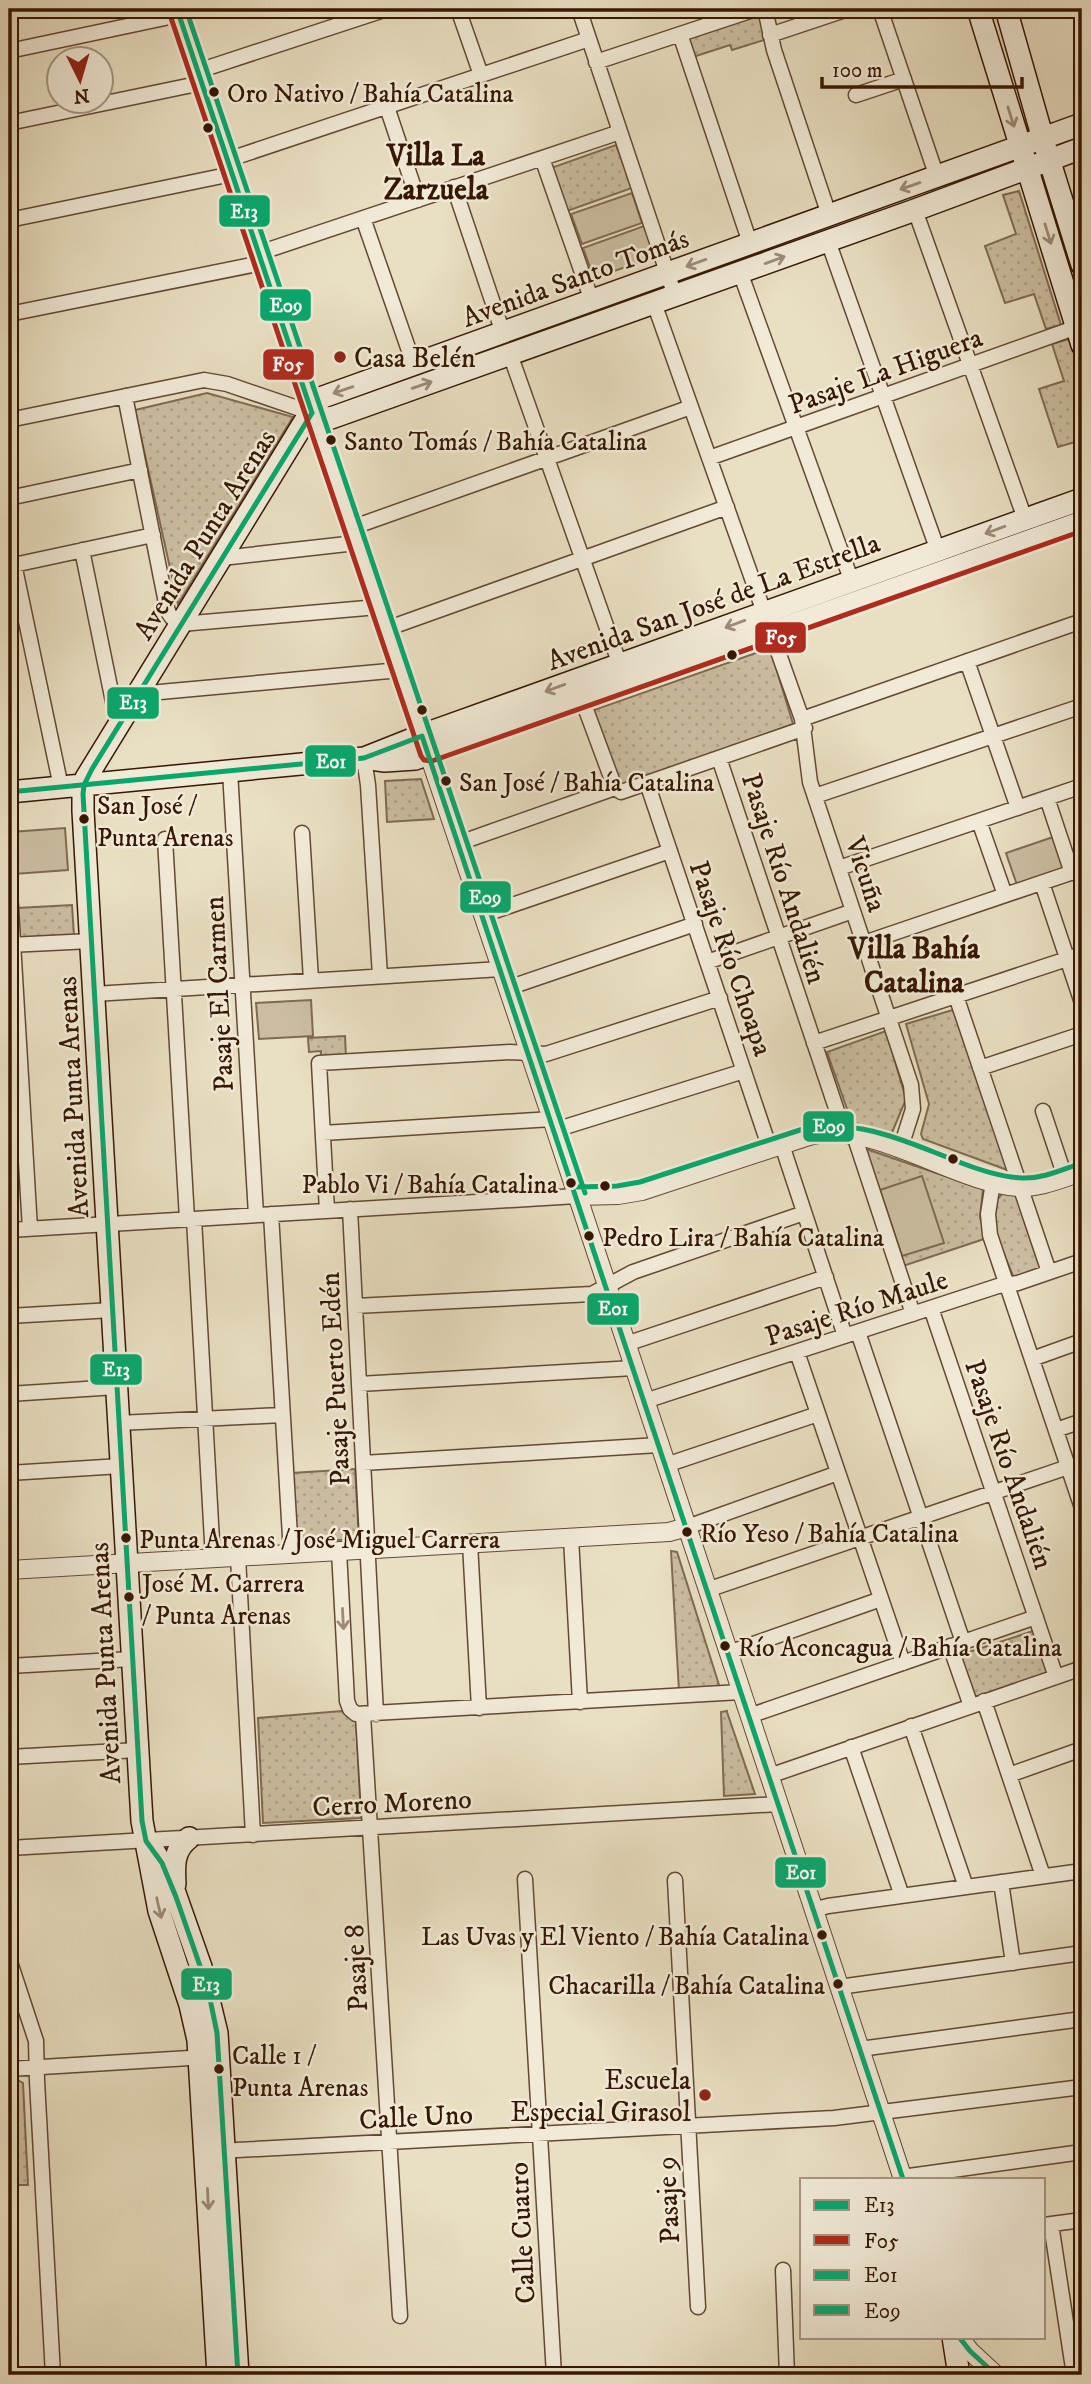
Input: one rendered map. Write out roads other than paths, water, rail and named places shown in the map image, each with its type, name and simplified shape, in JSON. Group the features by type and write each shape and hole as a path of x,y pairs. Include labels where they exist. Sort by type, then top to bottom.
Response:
{"main road":[{"path":"978,9 1079,336"},
{"path":"1006,9 1082,265"},
{"name":"Avenida Santo Tomás","path":"1023,157 915,210 331,418 312,413 316,403 323,397 937,177 1046,149 1082,124"},
{"name":"Avenida Santo Tomás","path":"1046,149 1082,149"},
{"name":"Avenida Punta Arenas","path":"210,2057 159,1911 142,1821 83,806 84,785 312,413"},
{"name":"Avenida San José de La Estrella","path":"426,745 582,699 768,622 852,582 1082,499"},
{"name":"Avenida San José de La Estrella","path":"9,792 364,758 403,761 426,745 620,665 768,622 1082,522"},
{"path":"176,1896 176,1854 181,1844 189,1838"},
{"name":"Avenida Punta Arenas","path":"146,1841 162,1863 176,1896 208,1989 216,2151 238,2375"},
{"name":"Avenida Punta Arenas","path":"216,2151 218,2375"},
{"path":"953,2338 959,2375"}],"street":[{"path":"9,122 200,77 387,9"},
{"path":"458,9 481,75"},
{"path":"579,9 675,296"},
{"path":"596,62 755,9"},
{"path":"765,9 770,34 829,215"},
{"path":"770,34 848,9"},
{"path":"880,9 937,177"},
{"path":"9,51 178,12 578,1196 902,2178 1082,2152"},
{"path":"680,34 750,243"},
{"path":"9,220 230,167 387,107 589,39"},
{"path":"856,95 904,79"},
{"path":"387,107 418,200"},
{"path":"9,314 260,258 363,218 620,132"},
{"path":"542,158 592,301"},
{"path":"454,187 503,333"},
{"path":"915,210 1025,519"},
{"path":"363,218 414,365"},
{"path":"828,241 938,551"},
{"path":"740,272 852,582"},
{"name":"Vicuña","path":"654,303 803,723 809,773 815,796 914,1100 900,1150"},
{"name":"Pasaje La Higuera","path":"709,458 970,365 1079,336"},
{"path":"510,354 620,665"},
{"path":"9,420 211,380 312,413"},
{"path":"125,396 169,613 181,624 378,607"},
{"path":"222,558 354,536 547,459 691,407"},
{"path":"9,498 140,470"},
{"path":"386,629 727,507"},
{"path":"61,787 12,565 153,536"},
{"path":"82,550 118,726"},
{"path":"459,842 719,758 967,661 1082,621"},
{"path":"967,661 1017,808"},
{"path":"138,694 400,670"},
{"path":"582,699 617,790"},
{"path":"815,796 1082,706"},
{"path":"364,758 369,785 380,976"},
{"name":"Pasaje Río Andalién","path":"719,758 814,1043 913,1314"},
{"name":"Pasaje El Carmen","path":"230,771 242,984 282,1415 291,1554"},
{"name":"Pasaje Río Choapa","path":"648,783 744,1071 804,1213 826,1277 852,1334 920,1517 977,1704 1009,1775 1043,1876"},
{"path":"839,868 1082,786"},
{"path":"864,943 1077,871 1047,798"},
{"path":"979,821 1005,895"},
{"path":"302,833 311,980"},
{"path":"165,839 213,1559"},
{"path":"483,915 670,851"},
{"path":"9,875 11,945 30,1228"},
{"path":"1042,883 1082,1003"},
{"path":"707,962 853,911"},
{"path":"508,988 695,924"},
{"path":"11,945 91,941"},
{"path":"814,1043 1082,954"},
{"path":"94,994 501,969"},
{"path":"956,996 1049,1272"},
{"path":"327,1211 319,1063 510,1052 546,1054 720,998"},
{"path":"980,1068 1082,1034"},
{"path":"323,1133 553,1125 744,1071"},
{"path":"9,1230 618,1195 642,1191 822,1132 849,1134 993,1182 1020,1187 1036,1186 1074,1175 1043,1111"},
{"path":"993,1182 987,1223 1082,1508"},
{"name":"Pasaje Puerto Edén","path":"350,1209 368,1549 372,1828"},
{"path":"355,1306 586,1295 632,1272 804,1213"},
{"name":"Pasaje Río Maule","path":"645,1401 931,1307 1082,1261"},
{"path":"626,1344 826,1277"},
{"name":"Pasaje Río Andalién","path":"931,1307 1056,1677"},
{"path":"9,1316 112,1310"},
{"path":"1032,1359 1082,1341"},
{"path":"797,1352 903,1663"},
{"path":"359,1384 634,1368"},
{"path":"9,1394 116,1387"},
{"path":"666,1465 818,1414"},
{"path":"118,1423 282,1415"},
{"path":"1056,1430 1082,1421"},
{"path":"363,1463 659,1445"},
{"path":"9,1473 121,1466"},
{"path":"707,1590 1068,1466"},
{"path":"9,1570 668,1532 838,1473"},
{"path":"570,1538 580,1702"},
{"path":"470,1544 479,1708"},
{"name":"Pasaje Puerto Edén","path":"339,1551 348,1705 353,1712 370,1714"},
{"path":"238,1557 253,1835"},
{"path":"728,1653 881,1599"},
{"path":"749,1716 1035,1617"},
{"path":"9,1666 132,1659"},
{"path":"769,1776 1082,1668"},
{"path":"370,1714 741,1692"},
{"path":"911,1726 966,1887"},
{"path":"851,1747 902,1896"},
{"path":"9,1757 138,1750"},
{"path":"1009,1775 1082,1751"},
{"name":"Cerro Moreno","path":"9,1848 778,1804"},
{"name":"Pasaje 8","path":"372,1828 400,2316"},
{"path":"813,1910 1082,1871"},
{"name":"Calle Cuatro","path":"525,1879 554,2375"},
{"name":"Pasaje 9","path":"675,1880 698,2307"},
{"path":"1001,1882 1013,1963"},
{"path":"839,1987 1082,1953"},
{"path":"9,1959 11,1975 36,2041 38,2055 36,2067 53,2375"},
{"path":"860,2049 1082,2019"},
{"path":"9,2069 210,2057"},
{"name":"Calle Uno","path":"216,2151 881,2113 1082,2087"},
{"path":"1074,2375 1047,2224 1082,2220"},
{"path":"783,2270 788,2375"},
{"path":"960,2338 996,2375"}],"place":[{"name":"Oro Nativo / Bahía Catalina","path":"214,92"},
{"name":"Casa Belén","path":"340,357"},
{"name":"Santo Tomás / Bahía Catalina","path":"331,440"},
{"name":"San José / Bahía Catalina","path":"446,781"},
{"name":"San José / Punta Arenas","path":"84,819"},
{"name":"Pablo Vi / Bahía Catalina","path":"571,1183"},
{"name":"Pedro Lira / Bahía Catalina","path":"589,1236"},
{"name":"Río Yeso / Bahía Catalina","path":"687,1532"},
{"name":"Punta Arenas / José Miguel Carrera","path":"126,1538"},
{"name":"José M. Carrera / Punta Arenas","path":"129,1597"},
{"name":"Río Aconcagua / Bahía Catalina","path":"725,1646"},
{"name":"Las Uvas y El Viento / Bahía Catalina","path":"822,1935"},
{"name":"Chacarilla / Bahía Catalina","path":"838,1984"},
{"name":"Calle 1 / Punta Arenas","path":"219,2069"},
{"name":"Escuela Especial Girasol","path":"705,2095"}],"district":[{"name":"Villa La Zarzuela","path":"436,172"},
{"name":"Villa Bahía Catalina","path":"914,965"}]}
